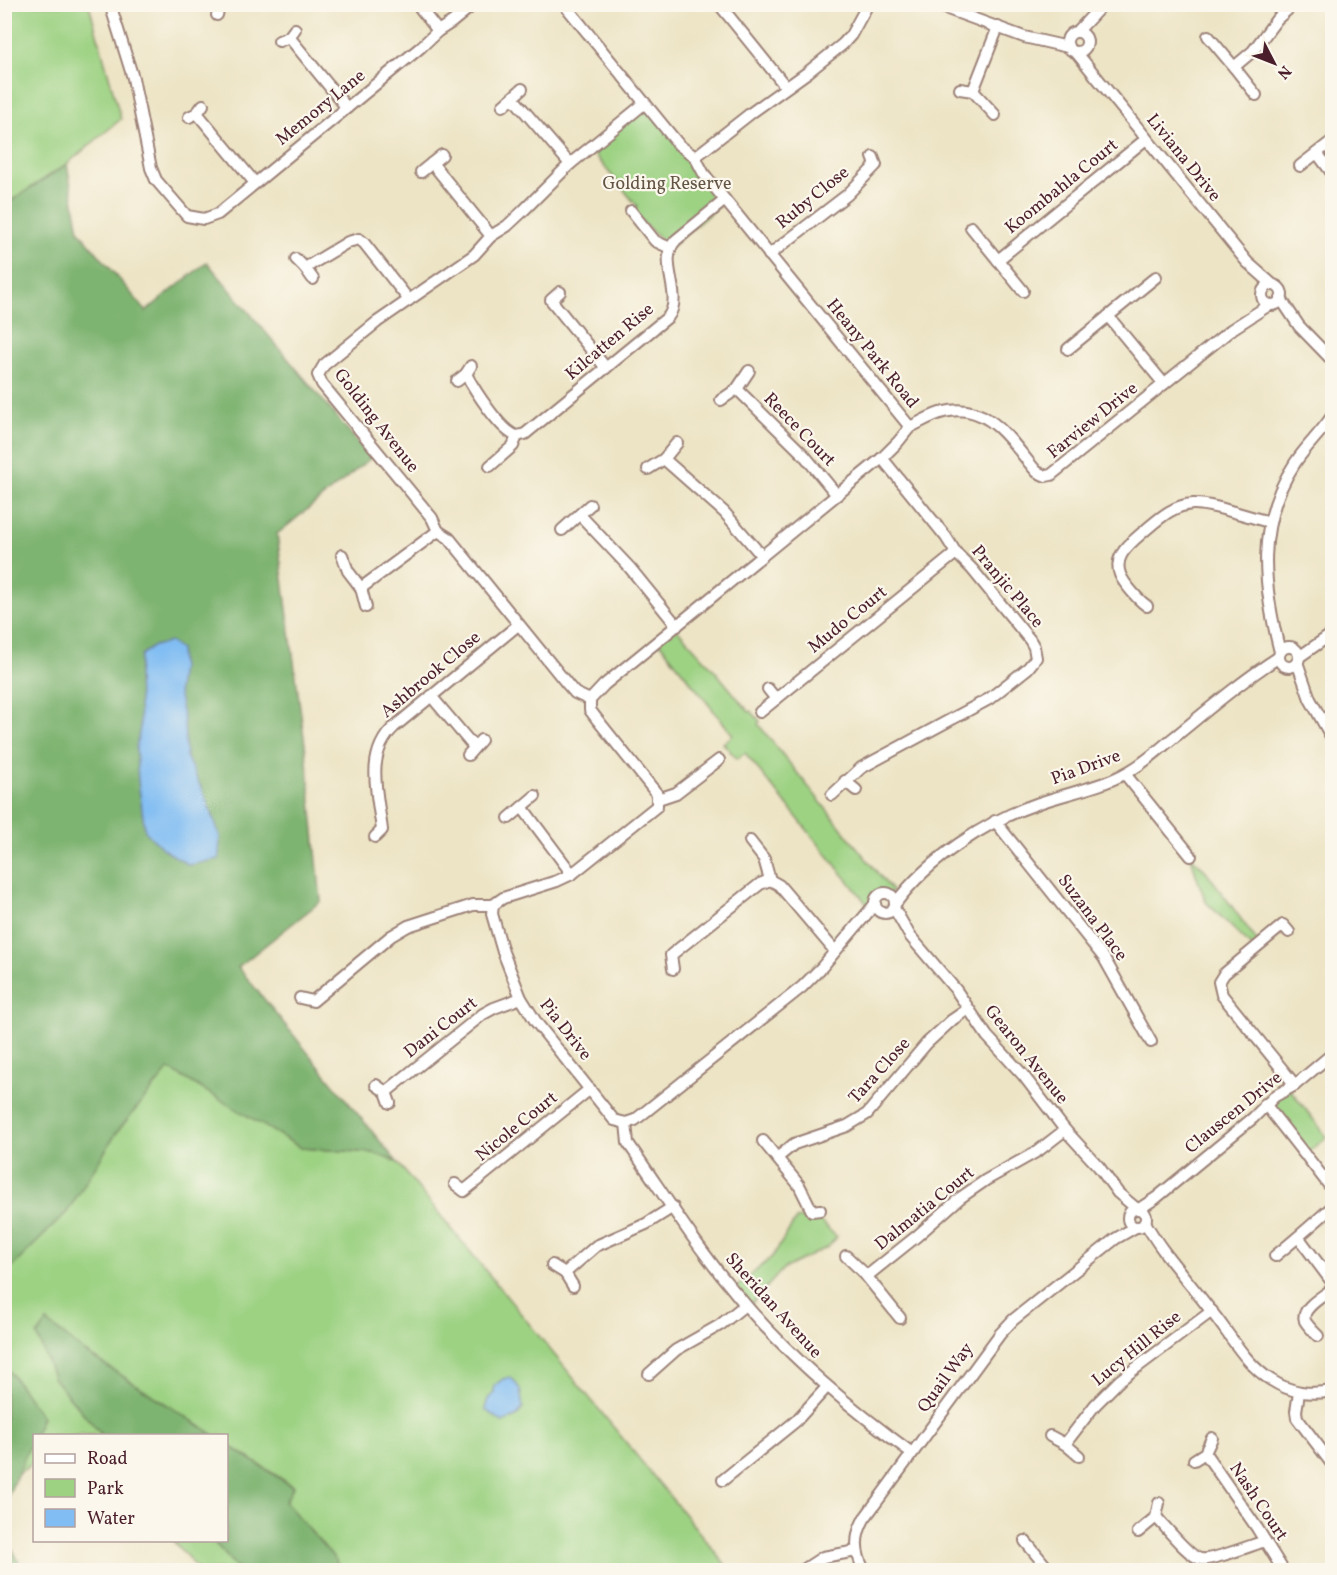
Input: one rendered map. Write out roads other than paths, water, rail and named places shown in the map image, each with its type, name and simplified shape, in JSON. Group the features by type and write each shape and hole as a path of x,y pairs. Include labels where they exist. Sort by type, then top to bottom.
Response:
{"street":[{"name":"Memory Lane","path":"110,4 133,78 151,168 156,180 183,214 195,219 213,216 474,4"},
{"path":"417,4 438,31"},
{"name":"Heany Park Road","path":"564,4 679,144 695,157 704,174 724,200 910,427 882,458 594,693 590,700"},
{"path":"719,4 786,87"},
{"path":"695,157 750,112 847,40 868,4"},
{"path":"934,4 1038,41 1077,41 1101,7"},
{"path":"1234,67 1253,51 1277,19 1294,4"},
{"path":"973,91 998,27"},
{"path":"288,36 347,108"},
{"path":"1208,36 1256,95"},
{"name":"Liviana Drive","path":"1077,41 1095,75 1247,261 1270,297 1332,359"},
{"path":"503,106 522,89"},
{"path":"960,89 973,91 994,115"},
{"path":"513,98 570,164"},
{"name":"Golding Avenue","path":"590,700 571,689 449,538 438,531 432,518 322,384 318,375 324,365 347,346 474,255 491,236 515,219 570,164 645,103"},
{"path":"196,112 255,183"},
{"name":"Koombahla Court","path":"998,260 1146,139"},
{"path":"1300,166 1332,141"},
{"path":"1317,153 1332,173"},
{"path":"421,172 441,155"},
{"path":"432,163 491,236"},
{"name":"Ruby Close","path":"769,255 852,190 878,165"},
{"path":"631,211 655,241 670,248 676,240 724,200"},
{"name":"Koombahla Court","path":"971,227 1023,291"},
{"path":"304,268 352,240 358,239 364,243 409,300"},
{"name":"Kilcatten Rise","path":"490,466 513,446 517,436 525,434 665,320 673,310 668,257 670,248"},
{"path":"296,259 313,279"},
{"path":"1068,349 1156,277"},
{"path":"560,292 547,302 606,368"},
{"name":"Farview Drive","path":"910,427 947,411 967,411 980,414 998,425 1037,472 1048,476 1270,297"},
{"path":"1108,316 1164,384"},
{"name":"Reece Court","path":"721,400 737,389 749,371"},
{"path":"464,374 507,431 517,436"},
{"name":"Reece Court","path":"737,389 804,455 837,495"},
{"path":"1331,419 1295,463 1283,484 1270,522 1265,571 1274,623 1289,657 1332,738"},
{"path":"648,469 664,459 677,443"},
{"name":"Pranjic Place","path":"832,795 861,768 983,703 1034,662 1035,650 1030,640 972,569 956,553 946,537 882,458"},
{"path":"664,459 719,507 762,556"},
{"path":"1147,606 1136,599 1119,576 1118,564 1122,552 1163,516 1179,507 1195,503 1270,522"},
{"path":"562,530 590,505"},
{"path":"580,515 630,568 677,626"},
{"path":"361,588 438,531"},
{"name":"Mudo Court","path":"760,712 956,553"},
{"path":"342,555 348,571 361,588 366,607"},
{"name":"Ashbrook Close","path":"384,833 375,772 378,748 389,731 518,625"},
{"name":"Pia Drive","path":"889,894 995,821 1036,803 1125,774 1247,679 1332,634"},
{"path":"768,689 776,699"},
{"path":"431,696 474,747"},
{"path":"300,998 314,1006 386,941 408,926 473,905 493,905 503,898 572,874 652,812 657,806 658,799 654,790 592,714 590,700"},
{"path":"658,799 676,793 719,760"},
{"path":"1125,774 1191,855"},
{"path":"845,781 856,790"},
{"path":"509,818 535,796"},
{"path":"522,807 572,874"},
{"name":"Suzana Place","path":"995,821 1114,972 1151,1042"},
{"path":"750,841 764,859 770,880 779,885 835,951"},
{"name":"Pia Drive","path":"894,906 925,871"},
{"path":"673,969 667,951 760,884 770,880"},
{"path":"889,894 894,899 894,906 890,912 880,910 879,896 889,894"},
{"name":"Pia Drive","path":"493,905 493,918 521,998 536,1022 614,1120 626,1123"},
{"name":"Gearon Avenue","path":"894,906 910,936"},
{"path":"626,1123 641,1116 801,987 846,938 880,910"},
{"name":"Gearon Avenue","path":"880,910 910,936 956,990 996,1046 1023,1075 1065,1130 1099,1167 1137,1218"},
{"path":"1283,925 1224,974 1219,982 1222,995 1294,1085"},
{"name":"Dani Court","path":"386,1092 486,1012 521,998"},
{"name":"Tara Close","path":"777,1158 794,1144 847,1126 867,1114 927,1043 968,1009"},
{"name":"Clauscen Drive","path":"1137,1218 1156,1198 1253,1118 1265,1104 1294,1085 1332,1054"},
{"path":"376,1085 386,1092 390,1103"},
{"name":"Nicole Court","path":"463,1192 590,1089"},
{"path":"1265,1104 1332,1189"},
{"name":"Sheridan Avenue","path":"626,1123 628,1143 705,1255 745,1305 792,1355 827,1387 912,1452"},
{"name":"Dalmatia Court","path":"867,1276 960,1198 1038,1150 1065,1130"},
{"path":"763,1141 816,1210 802,1218"},
{"path":"565,1273 596,1246 646,1224 673,1207"},
{"path":"1275,1256 1299,1238 1303,1231 1332,1207"},
{"path":"1137,1218 1255,1367 1276,1384 1299,1393 1332,1391"},
{"name":"Quail Way","path":"856,1551 858,1531 864,1519 1008,1324 1115,1239 1137,1218"},
{"path":"1299,1238 1332,1282"},
{"name":"Dalmatia Court","path":"846,1256 867,1276 900,1318"},
{"path":"552,1265 565,1273 573,1286"},
{"path":"1318,1336 1305,1322 1305,1314 1308,1308 1332,1289"},
{"path":"649,1374 684,1344 720,1325 745,1305"},
{"name":"Lucy Hill Rise","path":"1065,1444 1095,1405 1120,1380 1212,1311"},
{"path":"723,1480 796,1420 827,1387"},
{"path":"1299,1393 1297,1418 1332,1464"},
{"path":"1050,1436 1065,1444 1079,1456"},
{"name":"Nash Court","path":"1194,1460 1205,1453 1212,1438"},
{"name":"Nash Court","path":"1205,1453 1283,1570"},
{"path":"1138,1533 1156,1517 1160,1503"},
{"path":"1156,1517 1200,1560 1265,1541"},
{"path":"1025,1541 1049,1570"},
{"path":"803,1570 822,1557 856,1551 864,1570"}],"water":[{"path":"170,642 180,649 181,666 178,691 184,721 186,756 205,796 220,836 219,859 189,865 163,849 145,831 138,781 136,748 140,728 138,674 141,655 154,646"},
{"path":"511,1377 520,1389 523,1408 516,1417 502,1422 485,1409 488,1399 494,1393 494,1386 503,1379"}],"park label":[{"name":"Golding Reserve","path":"667,184"}]}
